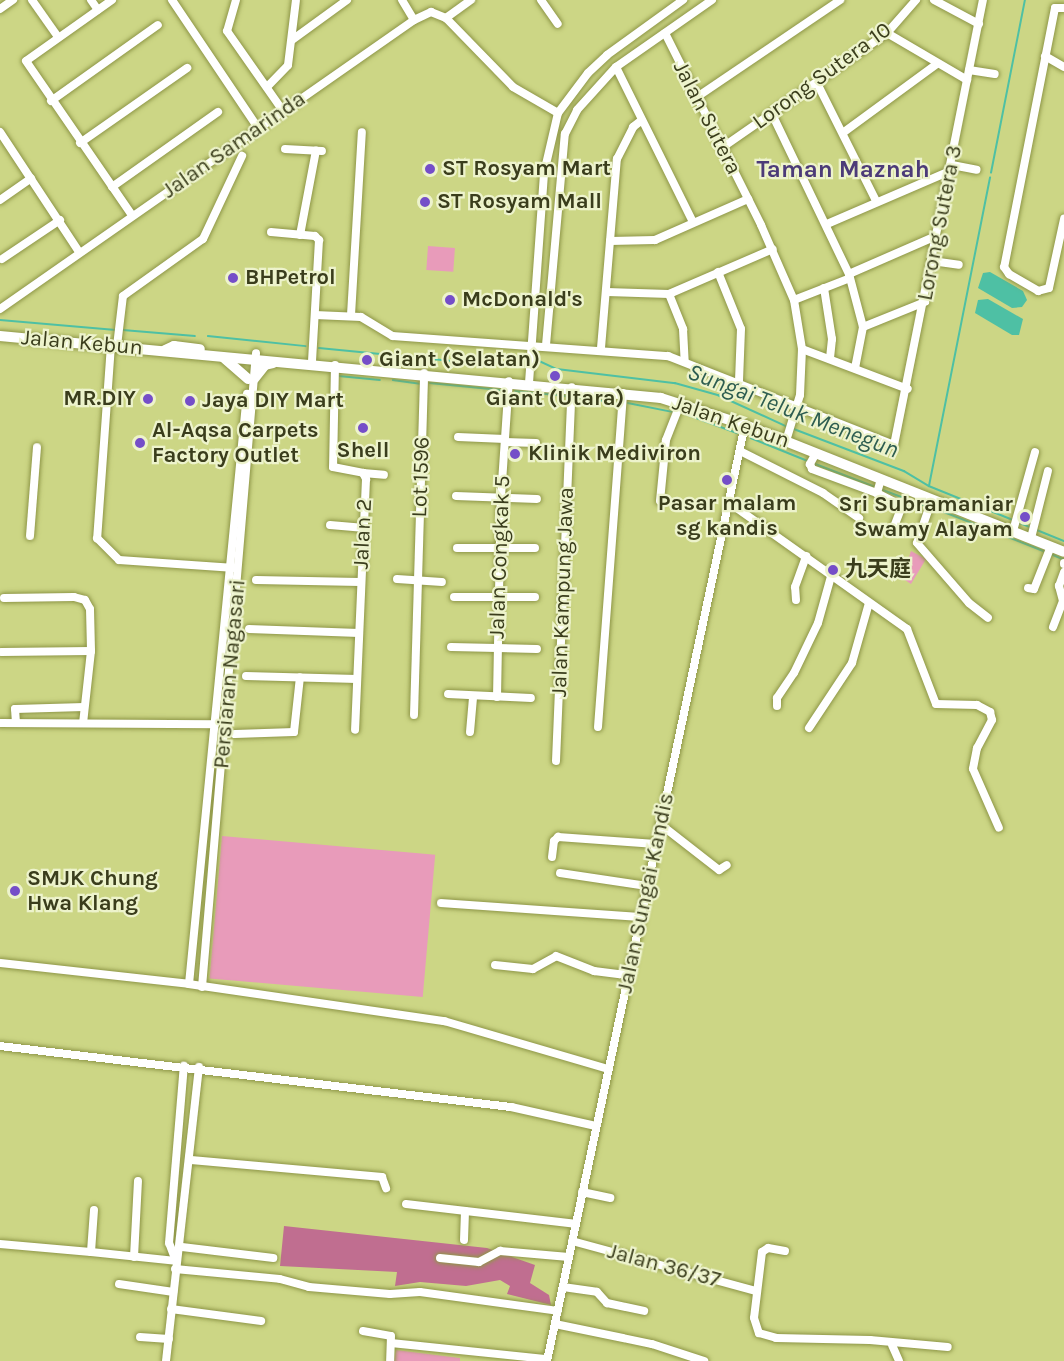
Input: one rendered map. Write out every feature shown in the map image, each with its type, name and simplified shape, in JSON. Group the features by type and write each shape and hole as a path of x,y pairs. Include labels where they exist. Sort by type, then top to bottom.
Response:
{"main road":[{"name":"Jalan Kebun","path":"0,336 165,350 224,358 253,357 276,362 309,362"},
{"name":"Jalan Kebun","path":"165,350 174,346 253,357 572,387 681,402 745,425 790,432 812,459 879,487 929,504 1016,524 1033,531 1049,551 1064,552"},
{"path":"224,358 251,379 265,365 276,362"}],"street":[{"path":"0,9 13,0"},
{"path":"32,0 58,37"},
{"path":"91,0 98,10"},
{"path":"112,0 26,61 51,101 132,215"},
{"path":"172,0 255,125"},
{"path":"237,0 226,28 283,111"},
{"path":"267,87 285,70 292,40 296,0"},
{"path":"292,40 347,0"},
{"path":"402,0 414,20"},
{"path":"471,0 446,18 513,87 558,113"},
{"path":"541,0 558,24"},
{"path":"529,383 544,173 558,113 588,73 607,55 683,0"},
{"path":"546,345 565,134 577,110 616,67 712,0"},
{"path":"697,97 840,0"},
{"name":"Lorong Sutera 10","path":"723,147 887,33 916,0"},
{"path":"934,0 979,24"},
{"name":"Lorong Sutera 3","path":"798,407 894,445 908,388 983,0"},
{"path":"1061,7 1045,56 1004,267 1016,280 1046,291 1052,284 1064,219"},
{"name":"Jalan Samarinda","path":"0,309 255,125 283,111 414,20 431,12 446,18"},
{"path":"51,101 158,25"},
{"name":"Jalan Sutera","path":"665,33 773,249 794,300 802,349 798,407 790,432"},
{"path":"887,33 967,80"},
{"path":"1045,56 1064,67"},
{"path":"844,132 937,64"},
{"path":"616,67 693,222"},
{"path":"80,143 187,68"},
{"path":"969,70 995,74"},
{"path":"817,83 844,132 876,201"},
{"name":"Jalan Samarinda","path":"112,187 218,112"},
{"path":"772,114 827,224 849,276 863,327 855,368"},
{"path":"601,348 617,159 633,127 642,120"},
{"path":"351,315 362,132"},
{"path":"1,138 60,220 79,252"},
{"path":"285,149 319,150 300,235"},
{"path":"235,568 119,560 97,538 114,346 126,293 203,239 242,156"},
{"path":"827,224 951,168 977,170"},
{"path":"0,200 31,178"},
{"path":"610,240 655,240 748,199"},
{"path":"2,259 60,220"},
{"path":"271,232 318,238 315,315 309,362"},
{"path":"794,300 936,236"},
{"path":"607,291 669,294 773,249"},
{"path":"932,261 959,265"},
{"path":"718,272 741,329 739,381"},
{"path":"824,288 832,339 830,359"},
{"path":"669,294 683,329 685,362"},
{"path":"863,327 925,302"},
{"path":"315,315 351,315 367,319 393,336 531,347 546,345 601,348 668,356 739,381 798,407"},
{"path":"802,349 908,388"},
{"name":"Persiaran Nagasari","path":"202,987 253,357"},
{"name":"Jalan 2","path":"335,365 333,467 363,473 366,479 362,528 355,730"},
{"name":"Lot 1596","path":"414,715 424,373"},
{"name":"Jalan Congkak 5","path":"497,697 499,547 509,381"},
{"name":"Jalan Kampung Jawa","path":"556,761 572,387"},
{"path":"598,727 623,393"},
{"path":"660,501 666,440 681,402"},
{"name":"Jalan Sungai Kandis","path":"547,1360 629,968 731,504 745,425"},
{"path":"458,437 536,443"},
{"path":"30,536 38,447"},
{"path":"740,452 823,493 859,518"},
{"path":"1016,524 1035,452"},
{"path":"812,459 818,472 879,487 902,506 894,527"},
{"path":"1033,531 1048,471"},
{"path":"363,473 384,475"},
{"path":"456,496 537,499"},
{"path":"731,504 832,573 910,633 936,704 977,705 990,712 992,720 977,748 973,769 999,828"},
{"path":"929,504 917,543 969,603 988,618"},
{"path":"330,525 362,528"},
{"path":"457,548 535,548"},
{"path":"1028,588 1034,589 1049,551"},
{"path":"796,600 795,587 806,556"},
{"name":"Persiaran Nagasari","path":"189,984 215,724 235,568"},
{"path":"1053,627 1063,601 1059,586 1064,572"},
{"path":"777,706 777,698 794,673 818,623 832,573"},
{"path":"397,579 442,582"},
{"path":"256,580 360,582"},
{"path":"4,598 74,597 85,600 90,609 91,651 83,723"},
{"path":"454,597 535,597"},
{"path":"809,728 852,663 869,603"},
{"path":"249,629 359,633"},
{"path":"451,647 537,649"},
{"path":"1,652 91,651"},
{"path":"246,676 357,679"},
{"path":"235,734 294,732 300,677"},
{"path":"448,694 531,698"},
{"path":"470,732 473,696"},
{"path":"16,723 15,709 84,707"},
{"path":"0,723 215,724"},
{"path":"660,824 719,870 727,866"},
{"path":"552,857 554,841 558,837 656,844"},
{"path":"560,873 647,886"},
{"path":"441,903 640,917"},
{"path":"495,965 533,969 556,956 594,971 620,974 629,968"},
{"path":"0,963 189,984 462,1025 608,1069"},
{"path":"191,968 198,976 204,967"},
{"path":"0,1046 199,1067 511,1107 596,1126"},
{"path":"175,1265 169,1243 184,1066"},
{"path":"166,1361 175,1265 182,1247 199,1067"},
{"path":"182,1087 190,1077 197,1089"},
{"path":"191,1160 382,1177 386,1188"},
{"path":"135,1257 138,1181"},
{"path":"582,1192 610,1198"},
{"path":"406,1204 575,1224"},
{"path":"91,1252 94,1210"},
{"path":"464,1240 465,1211"},
{"name":"Jalan 36/37","path":"572,1241 756,1291"},
{"path":"0,1244 135,1257 175,1265 280,1279 309,1287 390,1294 420,1292 558,1311"},
{"path":"182,1247 273,1258"},
{"path":"785,1251 764,1249 756,1291 754,1326 759,1333 776,1338 870,1340 897,1351 948,1347"},
{"path":"440,1258 479,1262 500,1251 568,1257"},
{"path":"119,1284 172,1292"},
{"path":"563,1287 597,1292 607,1303 644,1311"},
{"path":"171,1309 261,1321"},
{"path":"555,1324 652,1344 704,1361"},
{"path":"363,1331 388,1335 391,1342 390,1361"},
{"path":"140,1336 169,1340"},
{"path":"391,1342 547,1360"}],"shaded area":[{"path":"428,246 455,248 453,272 426,270"},
{"path":"911,551 926,559 911,584 902,578"},
{"path":"222,836 435,855 423,997 210,978"},
{"path":"284,1226 487,1248 535,1265 530,1283 549,1295 551,1305 507,1294 510,1286 500,1280 466,1286 420,1282 395,1286 397,1272 280,1266"},
{"path":"396,1350 460,1358 460,1361 394,1361"}],"water":[{"path":"990,272 1023,291 1027,300 1022,307 1012,308 978,288 983,273"},
{"path":"988,299 1023,319 1019,335 1012,335 975,313 978,300"}],"waterway":[{"path":"991,173 1025,0"},
{"path":"929,486 990,178"},
{"name":"Sungai Teluk Menegun","path":"0,320 116,330"},
{"name":"Sungai Teluk Menegun","path":"123,330 195,336"},
{"name":"Sungai Teluk Menegun","path":"208,336 305,346"},
{"name":"Sungai Teluk Menegun","path":"319,348 462,362 496,356 528,358"},
{"name":"Sungai Teluk Menegun","path":"533,358 557,369 675,383 718,395 786,426"},
{"path":"339,376 380,380"},
{"path":"393,380 420,384"},
{"path":"430,383 501,390"},
{"path":"515,391 567,396"},
{"path":"577,397 617,403"},
{"path":"628,403 673,412"},
{"path":"683,413 737,433"},
{"name":"Sungai Teluk Menegun","path":"794,429 904,471 929,486 1013,520"},
{"path":"751,438 808,461"},
{"path":"813,463 876,487"},
{"path":"883,490 926,506"},
{"path":"934,508 1044,551"},
{"name":"Sungai Teluk Menegun","path":"1020,523 1030,527"},
{"name":"Sungai Teluk Menegun","path":"1037,530 1064,541"},
{"path":"1051,554 1063,559"}],"place":[{"name":"ST Rosyam Mart","path":"430,169"},
{"name":"ST Rosyam Mall","path":"425,202"},
{"name":"BHPetrol","path":"233,278"},
{"name":"McDonald's","path":"450,300"},
{"name":"Giant (Selatan)","path":"367,360"},
{"name":"Giant (Utara)","path":"555,376"},
{"name":"MR.DIY","path":"148,399"},
{"name":"Jaya DIY Mart","path":"190,401"},
{"name":"Shell","path":"363,428"},
{"name":"Al-Aqsa Carpets Factory Outlet","path":"140,443"},
{"name":"Klinik Mediviron","path":"515,454"},
{"name":"Pasar malam sg kandis","path":"727,480"},
{"name":"Sri Subramaniar Swamy Alayam","path":"1025,517"},
{"name":"九天庭","path":"833,570"},
{"name":"SMJK Chung Hwa Klang","path":"15,891"}],"district":[{"name":"Taman Maznah","path":"843,170"}]}
